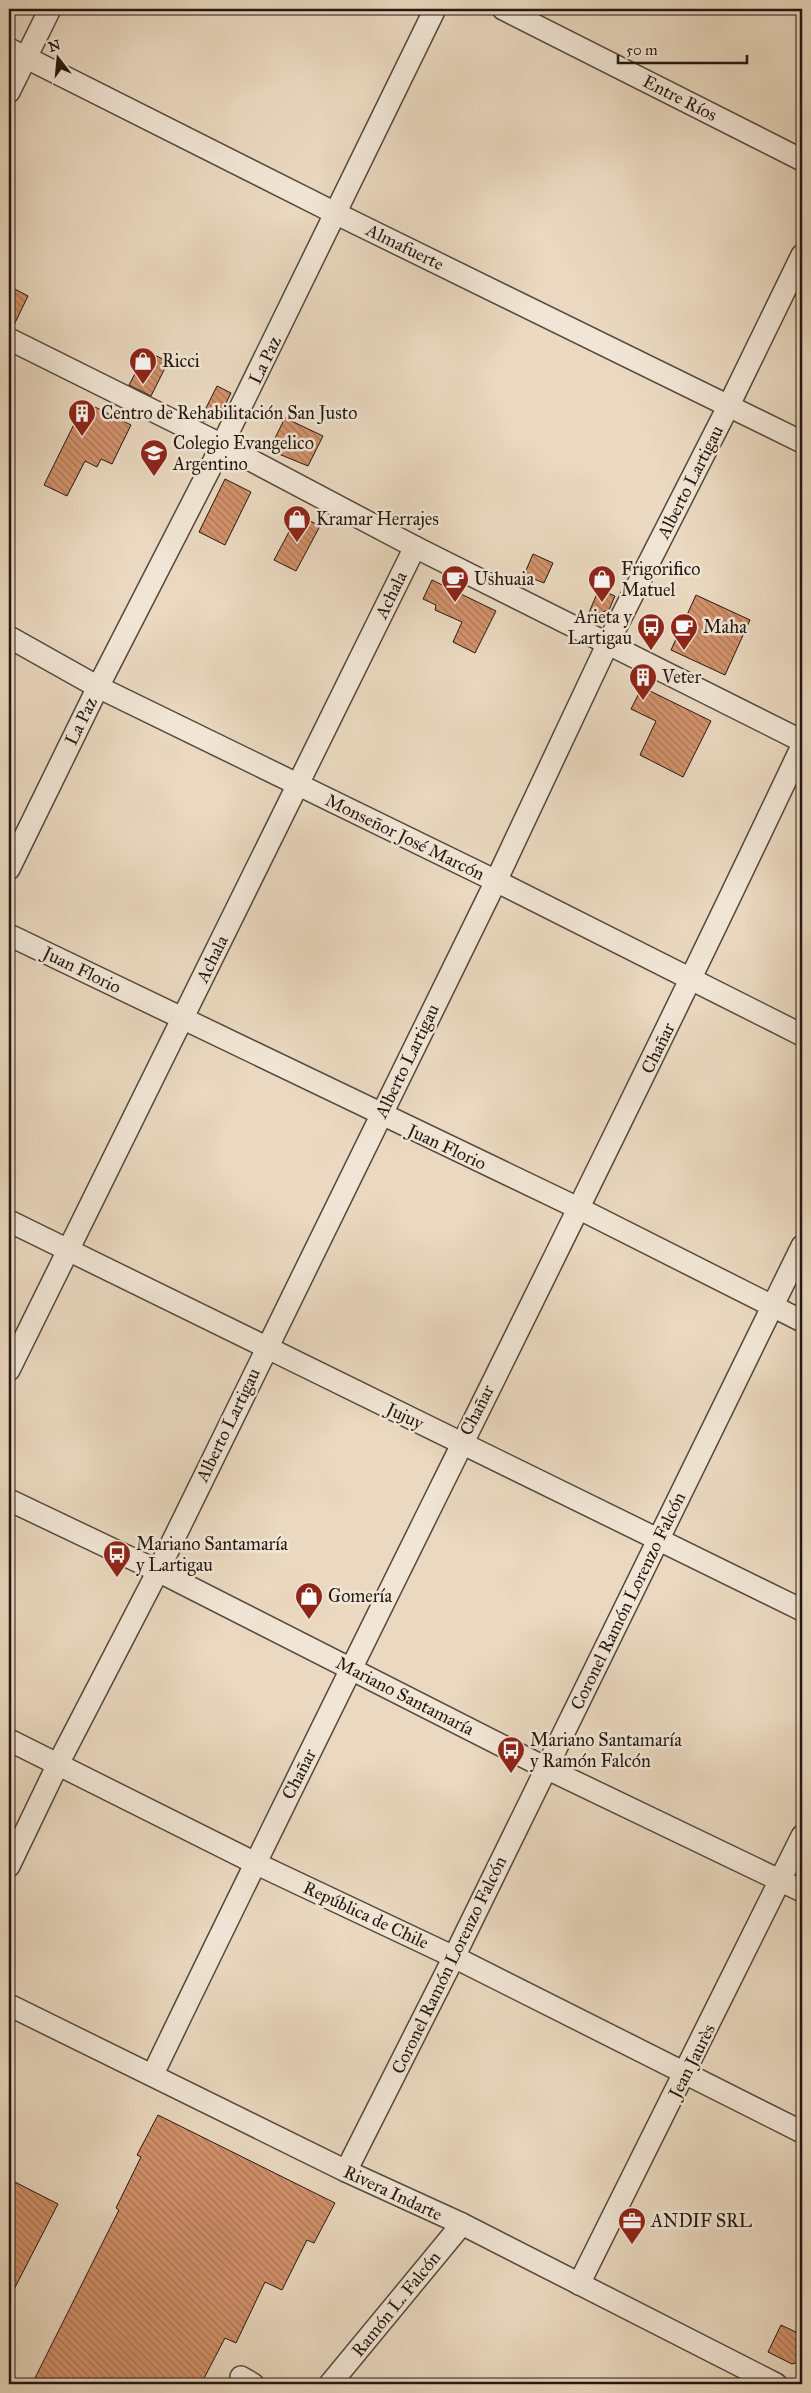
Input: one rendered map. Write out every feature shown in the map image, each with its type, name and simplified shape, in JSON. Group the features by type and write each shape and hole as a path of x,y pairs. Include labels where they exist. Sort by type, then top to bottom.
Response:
{"street":[{"path":"9,92 18,53 50,9"},
{"name":"La Paz","path":"9,869 98,687 222,445 337,214 436,9"},
{"name":"Entre Ríos","path":"503,9 802,160"},
{"name":"Almafuerte","path":"18,53 337,214 802,442"},
{"name":"Alberto Lartigau","path":"9,1866 58,1764 158,1571 265,1348 496,881 608,643 729,405 802,256"},
{"path":"9,339 222,445 415,547 802,741"},
{"name":"Achala","path":"9,1370 415,547"},
{"name":"Monseñor José Marcón","path":"9,637 98,687 496,881 802,1035"},
{"name":"Chañar","path":"153,2074 461,1443 580,1210 802,746"},
{"name":"Juan Florio","path":"9,935 580,1210 802,1321"},
{"name":"Jujuy","path":"9,1221 802,1610"},
{"name":"Coronel Ramón Lorenzo Falcón","path":"346,2171 454,1957 802,1246"},
{"name":"Mariano Santamaría","path":"9,1500 158,1571 546,1768 802,1891"},
{"name":"República de Chile","path":"9,1740 255,1862 454,1957 802,2132"},
{"name":"Jean Jaurès","path":"579,2284 782,1881 802,1836"},
{"name":"Rivera Indarte","path":"9,2005 153,2074 346,2171 462,2224 776,2384"},
{"name":"Ramón L. Falcón","path":"330,2384 462,2224"}],"building":[{"path":"9,286 28,296 13,327 9,327"},
{"path":"147,351 168,362 151,396 129,385"},
{"path":"217,386 231,393 220,415 203,422 200,420"},
{"name":"Centro de Rehabilitación San Justo","path":"85,402 131,425 112,464 101,459 97,467 85,461 67,496 44,485"},
{"path":"285,418 323,436 308,466 269,450"},
{"path":"225,479 251,492 225,545 199,532"},
{"name":"Kramar Herrajes","path":"298,515 320,526 296,571 274,560"},
{"path":"533,554 553,563 544,583 524,575"},
{"path":"432,580 496,611 475,653 453,642 462,622 435,610 436,605 423,599"},
{"name":"Frigorifico Matuel","path":"599,589 615,596 609,610 587,617"},
{"path":"696,595 750,620 725,675 671,650"},
{"path":"642,687 711,721 683,777 640,755 656,721 631,709"},
{"path":"158,2115 335,2203 314,2243 307,2240 282,2290 265,2282 236,2343 225,2338 201,2384 32,2384 119,2210 116,2208 141,2157 137,2155"},
{"path":"9,2179 58,2204 9,2299"},
{"path":"781,2325 802,2335 802,2361 792,2364 768,2352"}],"place":[{"name":"Ricci","path":"143,385"},
{"name":"Centro de Rehabilitación San Justo","path":"82,437"},
{"name":"Colegio Evangelico Argentino","path":"154,477"},
{"name":"Kramar Herrajes","path":"297,543"},
{"name":"Ushuaia","path":"455,603"},
{"name":"Frigorifico Matuel","path":"602,603"},
{"name":"Arieta y Lartigau","path":"651,651"},
{"name":"Maha","path":"684,651"},
{"name":"Veter","path":"643,701"},
{"name":"Mariano Santamaría y Lartigau","path":"117,1578"},
{"name":"Gomería","path":"309,1620"},
{"name":"Mariano Santamaría y Ramón Falcón","path":"511,1774"},
{"name":"ANDIF SRL","path":"632,2245"}]}
